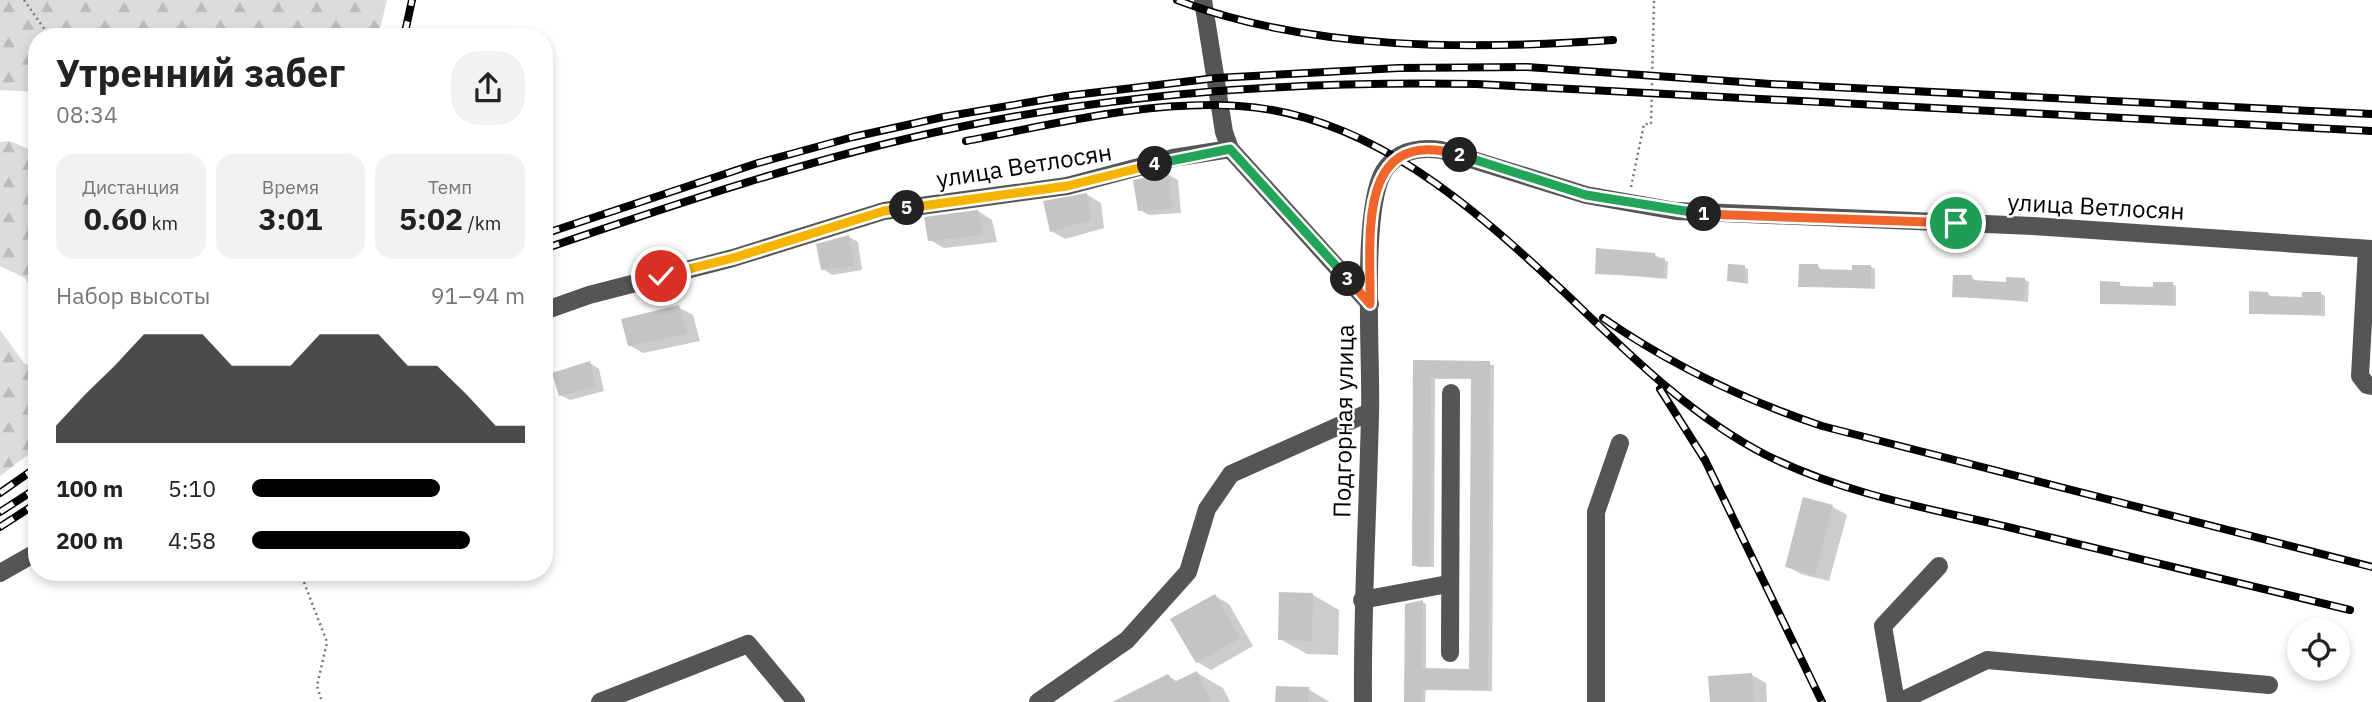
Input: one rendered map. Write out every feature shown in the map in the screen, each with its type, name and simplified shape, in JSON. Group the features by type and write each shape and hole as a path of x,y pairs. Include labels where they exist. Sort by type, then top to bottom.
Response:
{"street":[{"path":"1203,0 1224,132 1230,149 1370,304"},
{"name":"улица Ветлосян","path":"553,309 589,295 733,258 884,211 1067,186 1173,158 1230,149"},
{"name":"улица Ветлосян","path":"1405,152 1421,149 1441,150 1586,195 1628,204 1705,214 2033,226 2369,249"},
{"name":"Подгорная улица","path":"1363,702 1362,600 1370,412 1371,215 1376,191 1384,172 1405,152"},
{"path":"2369,249 2360,376 2367,385 2372,386"},
{"path":"1450,653 1448,584 1451,393"},
{"path":"1038,702 1127,640 1188,572 1207,509 1231,474 1370,412"},
{"path":"1596,702 1596,512 1620,443"},
{"path":"0,573 28,557"},
{"path":"1939,566 1883,626 1897,702 1987,660 2269,685"},
{"path":"1362,600 1448,584"},
{"path":"600,702 748,644 796,702"}],"path":[{"path":"24,0 44,28"},
{"path":"1628,204 1644,124 1651,124 1654,0"},
{"path":"303,581 327,642 317,686 322,702"}],"green space":[{"path":"0,0 387,0 380,28 28,28 28,92 0,90"},
{"path":"9,141 28,148 28,283 25,278 0,266 0,142"},
{"path":"0,330 28,365 28,455 0,476"}],"building":[{"path":"1169,173 1172,209 1138,211 1133,180"},
{"path":"1087,193 1091,220 1050,232 1043,201"},
{"path":"978,210 983,235 928,241 924,217"},
{"path":"849,235 854,266 821,270 816,244"},
{"path":"1596,248 1655,253 1655,258 1665,258 1663,277 1595,274"},
{"path":"1728,264 1745,265 1744,283 1727,281"},
{"path":"1799,264 1818,264 1818,269 1852,270 1852,265 1871,265 1871,288 1798,287"},
{"path":"1953,275 1972,275 1972,280 2006,282 2006,277 2025,278 2024,300 1952,297"},
{"path":"2100,281 2120,282 2120,286 2153,287 2153,282 2173,282 2173,305 2100,304"},
{"path":"2249,291 2268,292 2268,296 2302,297 2302,292 2321,292 2321,315 2249,314"},
{"path":"679,305 687,334 628,346 621,319"},
{"path":"1413,360 1490,361 1488,690 1422,689 1422,702 1404,702 1405,604 1423,600 1422,668 1469,669 1471,378 1431,377 1430,566 1412,566"},
{"path":"590,361 596,386 559,396 553,373"},
{"path":"1803,497 1833,505 1815,575 1785,567"},
{"path":"1279,592 1313,593 1312,641 1278,640"},
{"path":"1215,594 1240,638 1196,663 1170,619"},
{"path":"1197,671 1211,702 1112,702 1168,674 1174,682"},
{"path":"1752,673 1754,702 1710,702 1708,676"},
{"path":"1276,686 1309,687 1308,702 1275,702"}],"railway":[{"path":"406,28 412,0"},
{"path":"1177,0 1228,17 1336,38 1449,45 1613,40"},
{"path":"553,231 758,163 853,137 943,117 1066,96 1216,78 1399,68 1527,67 1771,84 2372,114"},
{"path":"553,246 696,198 903,140 1019,116 1149,97 1214,91 1345,85 1476,84 2372,131"},
{"path":"966,141 1101,115 1205,105 1239,106 1287,113 1332,126 1375,146 1416,170 1455,198 1493,228 1685,402 1766,455 1824,480 1915,506 2350,610"},
{"path":"1603,318 1655,351 1709,380 1764,405 1822,426 2372,567"},
{"path":"1660,389 1705,460 1822,702"},
{"path":"0,493 28,473"},
{"path":"0,512 28,494"},
{"path":"0,527 28,509"}],"route":[{"path":"661,276 733,258 884,211 1067,186 1103,179 1173,158 1230,149 1370,304 1371,215 1376,191 1390,164 1412,150 1441,150 1586,195 1676,211 1956,223"}]}
